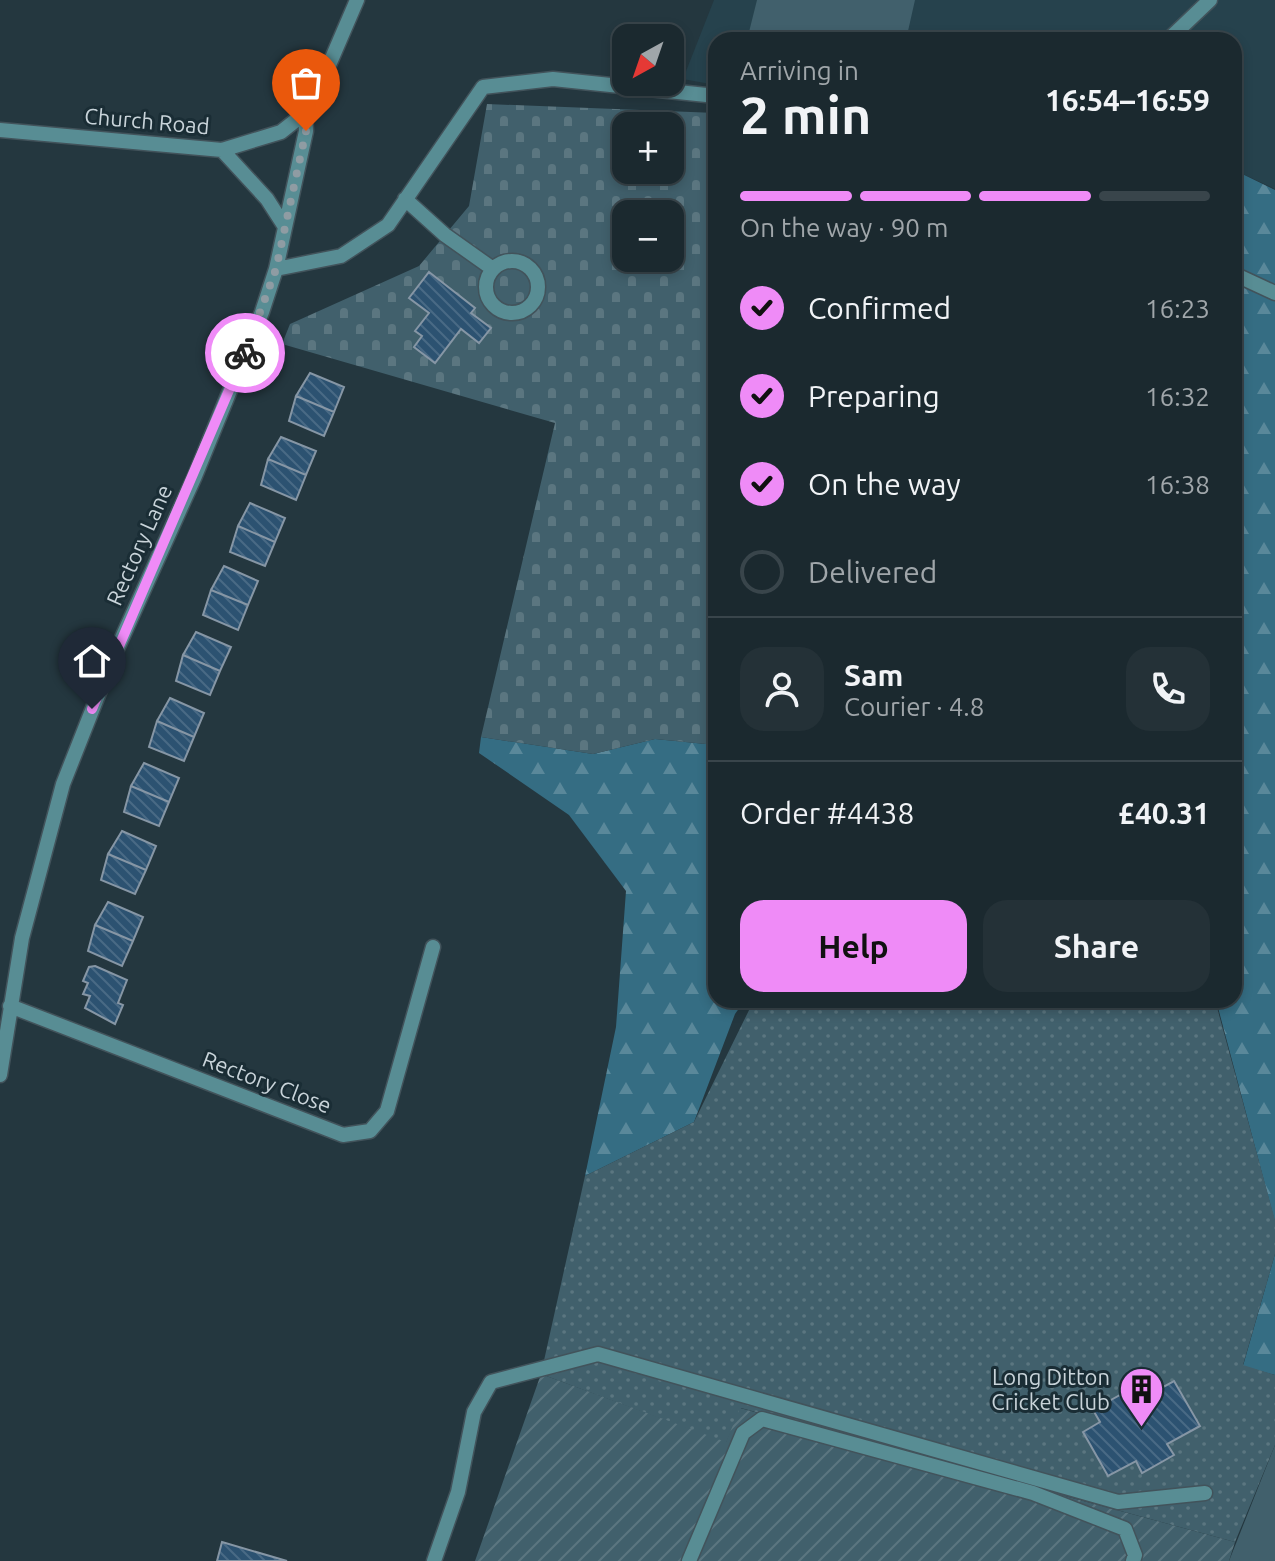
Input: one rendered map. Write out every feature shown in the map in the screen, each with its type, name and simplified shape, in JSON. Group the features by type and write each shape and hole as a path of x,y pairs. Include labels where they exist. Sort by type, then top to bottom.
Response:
{"street":[{"name":"Church Road","path":"0,130 222,150 281,132 305,113 317,93 357,0"},
{"path":"1176,32 1210,0"},
{"path":"276,269 341,256 388,225 483,87 553,79 708,95"},
{"name":"Rectory Lane","path":"0,1075 22,938 63,784 112,660 223,407 276,269 306,131 305,113"},
{"path":"222,150 267,199 285,227"},
{"path":"405,199 445,235 493,269"},
{"path":"1242,278 1275,293"},
{"name":"Rectory Close","path":"10,1006 343,1135 370,1131 387,1111 433,947"},
{"path":"434,1561 458,1492 474,1412 491,1382 598,1354 1118,1502 1205,1493"},
{"path":"689,1561 743,1433 762,1419 1046,1498 1125,1529 1135,1555 1133,1561"}],"shaded area":[{"path":"714,0 1275,0 1275,189 1242,174 1242,32 708,32 708,84 684,79 684,76"}],"green space":[{"path":"757,0 915,0 908,32 749,32"},
{"path":"487,104 708,113 708,744 655,739 593,754 481,737 555,423 282,344 290,324 419,266 469,206"},
{"path":"1242,174 1275,190 1275,1222 1218,1008 1242,1008"},
{"path":"481,737 593,754 655,739 708,744 708,1008 739,1008 694,1122 585,1176 616,1027 626,891 569,815 479,753"},
{"path":"750,1008 1217,1008 1275,1220 1275,1254 1243,1365 1275,1375 1275,1445 1235,1542 741,1408 726,1443 541,1374 585,1176 694,1122"},
{"path":"1275,1254 1275,1375 1243,1366"},
{"path":"541,1374 726,1442 740,1408 1235,1542 1229,1561 475,1561"},
{"path":"1275,1445 1275,1561 1229,1561"}],"building":[{"path":"429,272 475,308 471,313 491,328 479,343 461,329 435,363 414,347 422,336 415,331 429,313 409,298"},
{"path":"310,373 344,387 334,412 296,396"},
{"path":"296,396 334,412 324,436 289,421"},
{"path":"281,437 316,451 306,475 268,459"},
{"path":"268,459 306,475 296,500 261,485"},
{"path":"250,503 285,518 275,542 238,526"},
{"path":"238,526 275,542 265,566 230,552"},
{"path":"224,566 258,581 248,605 211,590"},
{"path":"211,590 248,605 238,630 203,615"},
{"path":"196,632 231,647 220,671 183,655"},
{"path":"183,655 220,671 210,695 176,681"},
{"path":"170,698 204,713 194,737 157,721"},
{"path":"157,721 194,737 184,761 149,747"},
{"path":"144,763 179,778 169,802 131,786"},
{"path":"131,786 169,802 159,826 124,812"},
{"path":"122,831 156,846 146,870 108,854"},
{"path":"108,854 146,870 135,894 101,880"},
{"path":"108,902 143,917 133,941 95,925"},
{"path":"95,925 133,941 122,966 88,951"},
{"path":"95,966 127,980 118,1003 123,1005 115,1024 85,1008 90,996 83,994 88,983 83,981 89,967"},
{"name":"Long Ditton Cricket Club","path":"1174,1381 1200,1426 1167,1444 1174,1455 1142,1473 1136,1461 1108,1476 1083,1432 1100,1422 1093,1410 1129,1390 1136,1402"},
{"path":"222,1542 287,1561 217,1561"}],"way so far":[{"path":"245,353 276,269 306,131"}],"place":[{"name":"Long Ditton Cricket Club","path":"1141,1429"}],"route":[{"path":"92,709 195,476 245,353"}]}
